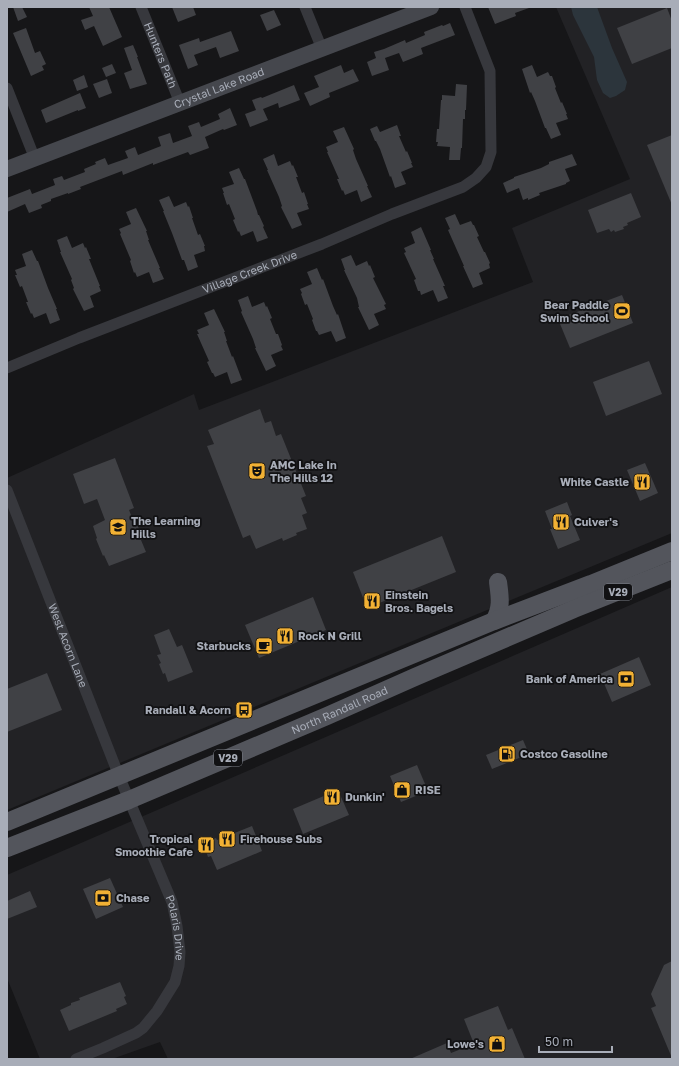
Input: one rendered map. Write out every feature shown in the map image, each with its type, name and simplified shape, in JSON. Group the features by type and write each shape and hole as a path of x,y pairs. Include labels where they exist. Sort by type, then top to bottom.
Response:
{"main road":[{"name":"North Randall Road","path":"7,822 494,621 672,551"},
{"name":"North Randall Road","path":"7,848 129,800 574,609 672,570"},
{"path":"494,621 498,614 500,600 498,582"}],"street":[{"name":"Hunters Path","path":"141,7 180,103"},
{"path":"305,7 322,49"},
{"name":"Crystal Lake Road","path":"7,169 431,7"},
{"name":"Village Creek Drive","path":"7,368 79,338 322,244 392,214 463,187 476,178 486,167 490,152 490,71 465,7"},
{"path":"7,88 34,159"},
{"name":"West Acorn Lane","path":"7,490 129,800"},
{"name":"Polaris Drive","path":"76,1059 121,1040 143,1028 157,1012 176,982 180,952 178,926 172,902 129,800"}],"shaded area":[{"path":"556,7 672,7 672,533 7,810 7,478 194,394 199,410 533,282 512,228 630,179"},
{"path":"571,7 597,7 612,48 627,82 625,90 616,96 610,98 603,93 597,80 594,57 573,15"},
{"path":"672,587 672,1059 168,1059 160,1042 112,1059 40,1059 7,978 7,875"}],"building":[{"path":"13,7 22,7 27,17 18,21"},
{"path":"89,7 109,7 122,37 103,46 94,26 85,30 81,20 93,16"},
{"path":"172,7 193,7 196,15 178,22"},
{"path":"488,7 529,8 515,13 516,16 495,24"},
{"path":"667,8 672,21 672,48 632,64 617,28"},
{"path":"274,10 281,25 267,31 260,15"},
{"path":"450,23 455,35 421,48 423,54 403,62 399,53 385,58 389,70 372,76 367,62 376,58 374,52 405,40 406,43 425,35 424,32"},
{"path":"26,28 35,53 40,51 46,64 42,66 44,70 31,76 13,33"},
{"path":"231,31 239,51 220,58 216,47 194,55 198,65 188,69 179,45 199,38 200,42"},
{"path":"133,45 147,84 130,89 124,73 132,70 124,48"},
{"path":"112,64 116,73 106,77 102,68"},
{"path":"341,65 344,73 353,69 359,81 329,93 330,97 310,106 304,93 319,87 314,76"},
{"path":"532,65 537,77 548,72 550,76 552,76 556,87 555,88 567,114 568,119 556,123 561,135 551,139 545,128 531,92 530,93 522,69"},
{"path":"84,75 88,87 77,91 73,80"},
{"path":"107,79 112,93 99,98 93,84"},
{"path":"456,84 467,85 466,110 465,119 463,119 460,160 449,160 450,147 437,146 437,129 439,129 442,95 455,96"},
{"path":"294,85 300,100 279,108 278,103 263,109 268,120 250,127 245,114 256,110 252,100 262,98"},
{"path":"80,93 86,108 46,123 41,110"},
{"path":"230,108 237,125 205,137 209,148 190,155 188,152 153,165 153,163 123,175 122,171 80,187 81,189 51,199 51,201 41,205 42,208 29,213 25,204 7,212 7,198 30,189 32,194 55,185 53,179 62,176 64,180 85,172 84,169 105,158 108,165 128,158 125,151 135,147 138,155 161,146 158,137 170,133 173,143 192,136 188,126 199,122 201,127 220,119 218,114"},
{"path":"397,125 401,136 399,136 413,167 401,172 406,184 395,188 380,149 370,129 377,126 380,132"},
{"path":"344,127 372,197 361,202 357,190 345,195 343,190 342,191 337,179 339,179 327,152 326,147 338,142 333,131"},
{"path":"672,135 672,205 647,145"},
{"path":"274,154 278,166 290,161 292,166 293,165 302,193 304,192 308,204 309,209 297,213 302,225 292,229 281,207 279,197 263,159"},
{"path":"572,154 577,165 565,169 570,181 566,184 539,193 540,195 528,200 528,198 523,200 519,188 507,193 503,183 514,177 541,168 549,164 549,162"},
{"path":"239,168 245,179 268,238 257,242 253,231 241,236 239,231 238,232 233,220 235,219 229,204 227,205 223,193 222,188 234,184 229,172"},
{"path":"631,193 641,217 627,223 628,225 623,227 624,229 615,232 614,230 611,232 609,229 597,233 588,210"},
{"path":"169,196 174,207 186,202 188,207 189,206 198,235 200,234 205,246 205,251 194,255 198,267 188,271 184,260 182,260 159,200"},
{"path":"136,208 147,231 148,240 164,279 153,283 149,272 137,277 135,272 134,273 131,260 120,234 119,229 131,224 126,212"},
{"path":"455,214 460,225 471,221 474,225 479,236 477,237 490,263 490,268 479,273 483,284 473,288 448,230 450,229 445,218"},
{"path":"421,227 445,286 443,286 448,298 438,302 433,290 421,295 420,291 418,291 414,280 416,279 404,253 406,252 404,248 415,243 411,232"},
{"path":"67,236 72,248 83,243 85,248 86,247 91,259 89,259 100,286 101,291 90,296 94,307 84,311 73,289 72,279 60,252 57,240"},
{"path":"32,250 38,261 60,320 50,324 46,313 34,318 32,313 31,314 22,286 20,287 15,275 17,275 15,270 26,266 22,254"},
{"path":"351,255 356,266 367,261 369,266 370,265 375,277 373,278 386,304 384,305 386,309 374,314 379,325 369,330 358,307 357,298 344,270 341,259"},
{"path":"317,268 322,280 323,279 337,315 338,314 346,338 336,342 331,331 319,335 316,331 307,304 305,305 301,294 300,289 312,284 307,272"},
{"name":"Bear Paddle Swim School","path":"622,295 633,323 570,348 558,319"},
{"path":"248,296 252,307 264,302 266,307 267,306 272,318 270,319 282,345 283,350 271,355 276,366 266,371 255,348 238,300"},
{"path":"214,309 225,332 226,341 242,380 231,384 227,372 215,377 212,373 207,362 209,361 197,334 199,334 197,330 209,325 204,313"},
{"path":"649,361 662,394 606,416 593,382"},
{"name":"AMC Lake In The Hills 12","path":"260,409 265,423 271,421 276,436 281,434 306,496 301,498 307,513 302,515 307,529 296,533 297,535 283,541 282,538 256,549 250,535 243,538 207,446 214,444 208,430"},
{"path":"115,458 134,508 129,510 135,525 137,524 146,552 109,566 96,539 93,526 105,520 97,499 84,504 73,474"},
{"name":"White Castle","path":"645,463 658,493 640,501 627,470"},
{"name":"Culver's","path":"567,502 572,515 570,516 580,540 558,549 545,511"},
{"path":"442,536 456,572 367,608 353,572"},
{"path":"313,597 326,630 259,658 245,625"},
{"path":"169,629 177,647 182,645 193,672 168,682 165,673 163,674 159,664 161,663 157,655 161,654 154,635"},
{"name":"Bank of America","path":"639,657 651,685 612,702 600,674"},
{"path":"47,673 62,710 7,732 7,689"},
{"name":"Costco Gasoline","path":"523,740 529,754 492,769 486,755"},
{"path":"417,765 428,791 401,802 390,776"},
{"path":"338,790 349,815 303,834 293,809"},
{"path":"252,826 262,851 217,870 211,856 208,857 203,843 216,838 217,840"},
{"name":"Chase","path":"110,878 123,907 96,919 83,889"},
{"path":"30,891 37,907 7,919 7,901"},
{"path":"672,961 672,1058 651,1008 656,1006 651,994 664,965"},
{"path":"120,982 126,996 124,997 127,1004 116,1009 117,1011 69,1031 60,1010 71,1005 71,1003 80,1000 79,998"},
{"name":"Lowe's","path":"498,1006 508,1030 512,1028 525,1059 410,1059 447,1043 451,1053 474,1044 464,1019"}],"place":[{"name":"Bear Paddle Swim School","path":"622,311"},
{"name":"AMC Lake In The Hills 12","path":"257,471"},
{"name":"White Castle","path":"642,482"},
{"name":"Culver's","path":"561,522"},
{"name":"The Learning Hills","path":"118,527"},
{"name":"Einstein Bros. Bagels","path":"372,601"},
{"name":"Rock N Grill","path":"285,636"},
{"name":"Starbucks","path":"264,646"},
{"name":"Bank of America","path":"626,679"},
{"name":"Randall & Acorn","path":"244,710"},
{"name":"Costco Gasoline","path":"507,754"},
{"name":"RISE","path":"402,790"},
{"name":"Dunkin'","path":"332,797"},
{"name":"Firehouse Subs","path":"227,839"},
{"name":"Tropical Smoothie Cafe","path":"206,845"},
{"name":"Chase","path":"103,898"},
{"name":"Lowe's","path":"497,1044"}]}
